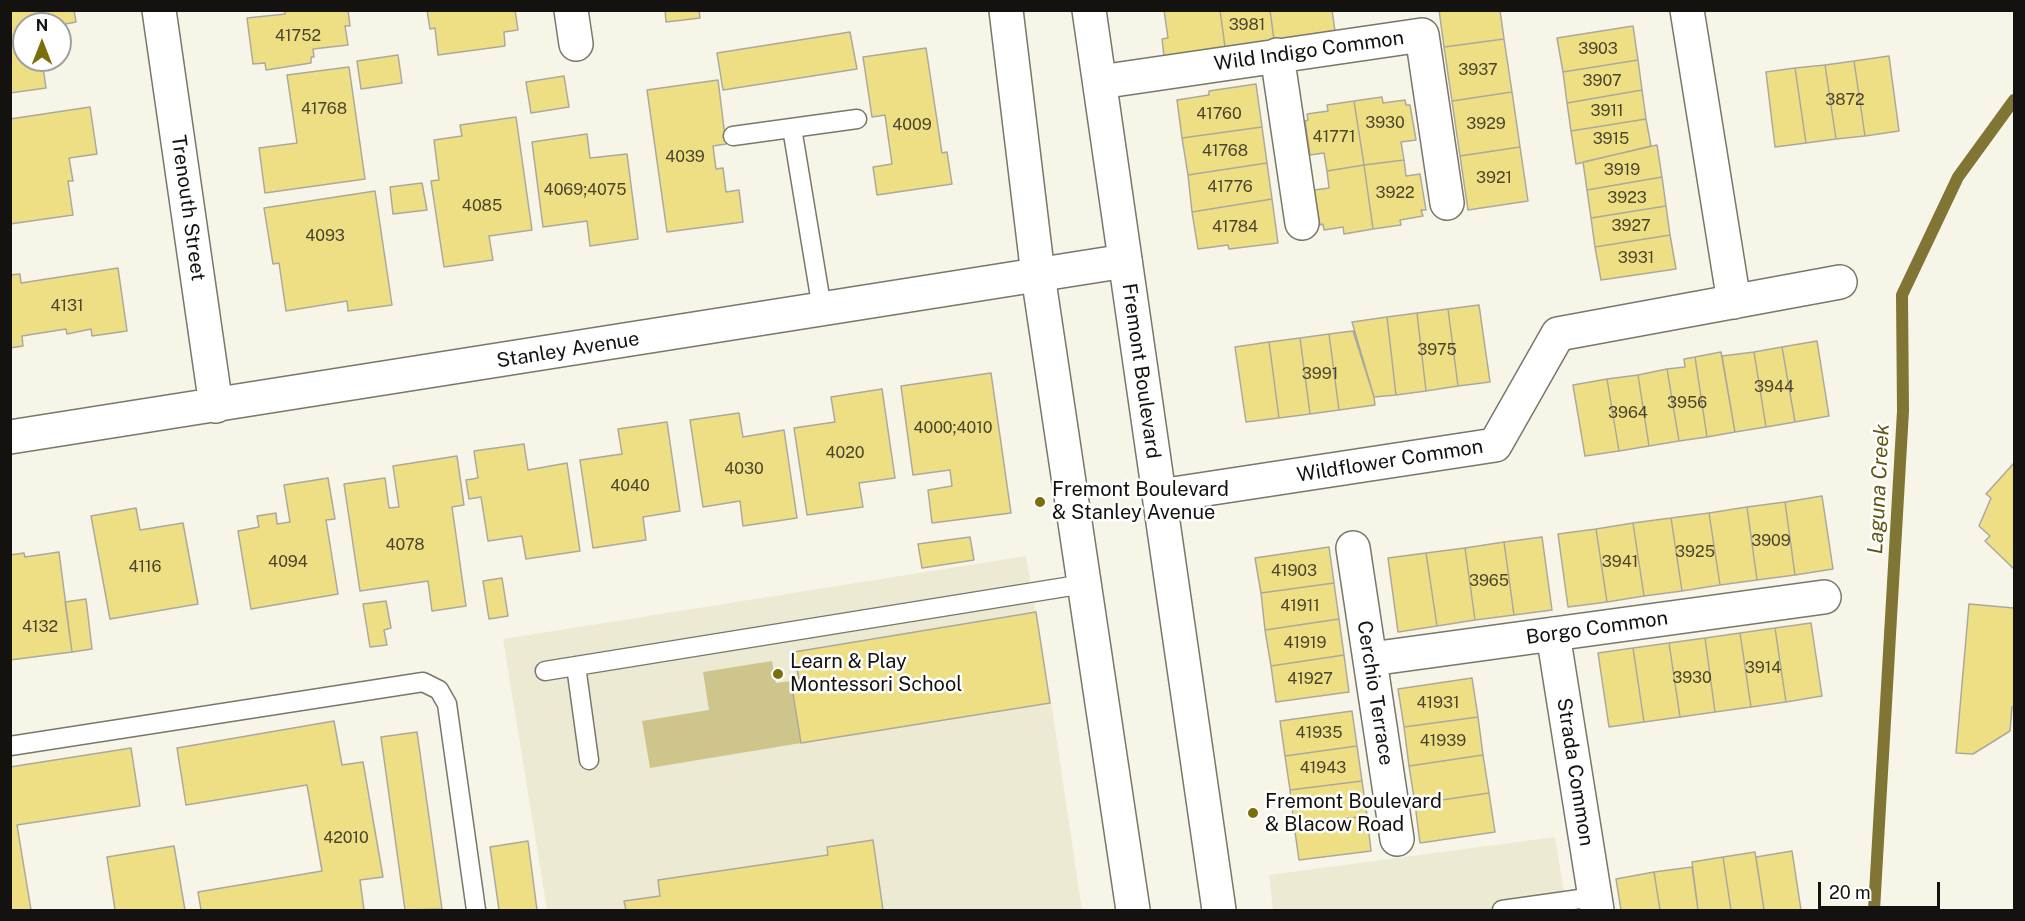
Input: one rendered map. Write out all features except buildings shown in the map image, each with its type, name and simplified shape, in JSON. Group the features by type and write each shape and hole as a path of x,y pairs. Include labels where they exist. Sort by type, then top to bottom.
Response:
{"street":[{"name":"Trenouth Street","path":"159,10 216,406"},
{"path":"571,10 576,44"},
{"path":"1006,10 1038,275 1133,910"},
{"name":"Fremont Boulevard","path":"1089,10 1219,910"},
{"path":"1687,10 1734,302"},
{"name":"Wild Indigo Common","path":"1100,82 1422,34 1447,203"},
{"path":"1277,55 1302,223"},
{"name":"Stanley Avenue","path":"10,437 1125,261"},
{"name":"Wildflower Common","path":"1160,496 1495,445 1558,334 1840,282"},
{"name":"Cerchio Terrace","path":"1353,548 1397,839"},
{"name":"Borgo Common","path":"1371,659 1824,597"},
{"name":"Strada Common","path":"1553,634 1595,904"}],"lane":[{"path":"733,136 857,119"},
{"path":"792,128 822,309"},
{"path":"545,671 1084,584"},
{"path":"576,666 589,760"},
{"path":"10,746 423,682 439,690 447,704 476,910"},
{"path":"1502,910 1595,904"}],"shaded area":[{"path":"1026,556 1052,708 1082,910 547,910 503,639"},
{"path":"772,661 776,683 791,681 801,743 650,768 642,721 709,710 703,672"},
{"path":"1555,837 1567,910 1273,910 1269,875"}],"waterway":[{"name":"Laguna Creek","path":"1874,910 1903,411 1902,295 1958,177 2014,100"}],"place":[{"name":"Fremont Boulevard & Stanley Avenue","path":"1040,502"},
{"name":"Learn & Play Montessori School","path":"778,674"},
{"name":"Fremont Boulevard & Blacow Road","path":"1253,813"}]}
